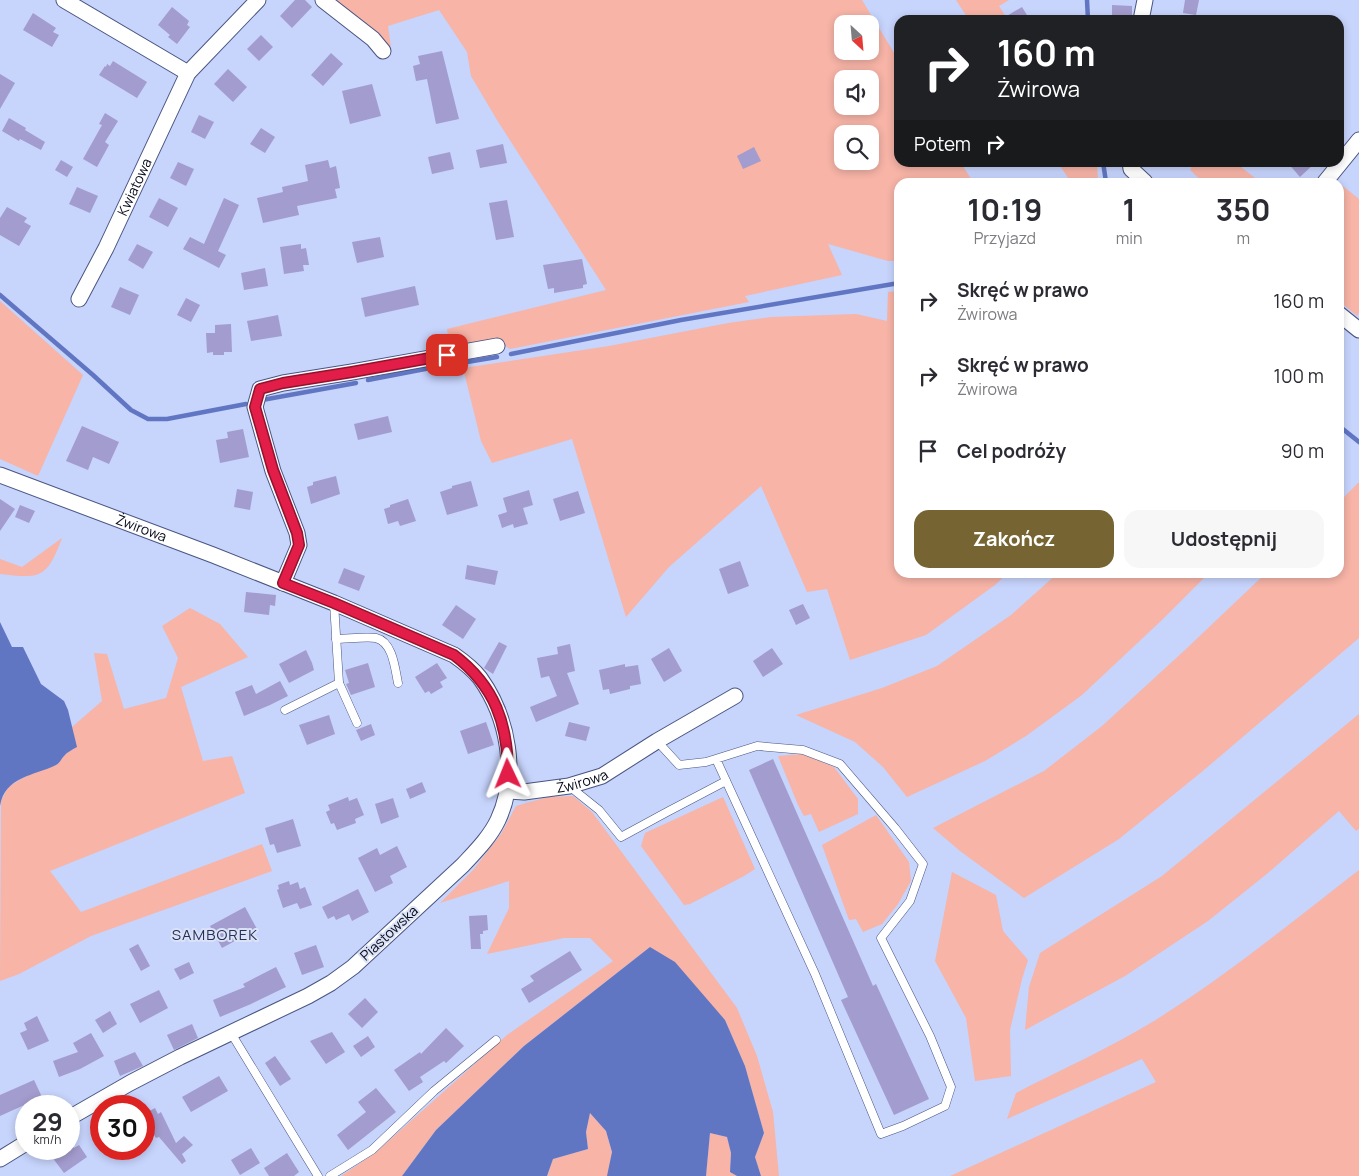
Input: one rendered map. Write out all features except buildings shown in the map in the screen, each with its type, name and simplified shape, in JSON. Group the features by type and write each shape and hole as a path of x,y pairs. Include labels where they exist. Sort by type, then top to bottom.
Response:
{"street":[{"path":"64,0 188,73"},
{"name":"Kwiatowa","path":"79,299 106,248 188,73 258,0"},
{"path":"323,0 373,39 383,51"},
{"path":"1142,15 1145,0"},
{"path":"1344,159 1359,140"},
{"path":"1131,167 1141,178"},
{"path":"1328,178 1337,167"},
{"path":"1344,318 1359,330"},
{"path":"283,583 299,545 297,533 273,470 255,407 260,389 283,383 497,346"},
{"name":"Żwirowa","path":"0,476 212,555 334,603 454,655 468,665 479,677 496,705 506,736 508,754 507,791 524,792 569,786 602,776 657,741 735,696"},
{"name":"Piastowska","path":"80,1112 130,1083 316,992 353,967 479,848 498,820 507,791"},
{"path":"0,1159 15,1150"}],"lane":[{"path":"334,603 339,683 357,722"},
{"path":"336,639 376,638 382,640 390,652 398,683"},
{"path":"285,710 339,683"},
{"path":"657,741 679,765 706,762 757,746 803,750 840,764 895,828 923,864 910,901 881,938 930,1036 951,1087 945,1106 882,1134 815,974 716,759"},
{"path":"569,786 599,810 622,837 726,781"},
{"path":"231,1033 318,1176"},
{"path":"330,1176 372,1150 434,1091 496,1040"}],"shaded area":[{"path":"328,0 862,0 871,15 834,15 834,60 879,60 879,28 894,53 894,167 964,167 970,178 894,178 894,261 828,244 842,275 745,296 749,302 510,349 501,343 450,348 447,329 606,290 497,120 471,76 467,52 439,10 388,26 391,47"},
{"path":"956,0 1009,0 999,6 1005,15 966,15"},
{"path":"1061,167 1097,167 1098,178 1068,178"},
{"path":"1192,167 1241,167 1255,178 1199,178 1190,170"},
{"path":"1344,187 1359,199 1359,313 1357,316 1344,305"},
{"path":"894,291 894,578 1003,578 926,635 850,660 827,589 807,592 761,486 669,567 626,617 572,439 492,463 481,441 463,368 609,346 728,323 771,317 856,314 887,321 888,292"},
{"path":"0,301 83,375 38,476 0,459"},
{"path":"1359,482 1359,638 1204,770 1119,839 1024,898 960,851 933,828 1044,771 1102,726 1261,578 1344,578 1344,497"},
{"path":"62,538 52,561 41,573 25,576 0,574 0,559 22,567"},
{"path":"1052,578 1204,578 1082,695 1026,736 985,761 907,797 883,767 855,742 796,715 882,688 937,666 1011,615"},
{"path":"190,608 220,624 248,657 181,687 203,761 232,756 245,793 50,871 81,912 262,844 272,871 91,936 19,974 0,981 1,801 8,787 26,776 58,764 65,754 76,747 72,727 102,701 94,653 107,654 124,709 166,698 178,658 162,626"},
{"path":"1359,714 1359,829 1356,831 1339,811 1268,873 1208,921 1125,976 1025,1030 1029,987 1040,953 1162,876"},
{"path":"803,754 834,767 858,799 858,814 819,832 811,814 804,816 778,756"},
{"path":"573,796 592,812 737,1008 757,1056 773,1112 779,1176 761,1176 755,1157 764,1133 745,1066 725,1020 650,947 524,1046 436,1130 402,1176 341,1176 375,1153 507,1035 613,961 590,938 564,938 487,954 509,908 509,881 440,903 473,870 501,834 516,806 548,797"},
{"path":"723,797 755,869 690,904 684,905 641,846 645,833"},
{"path":"876,815 909,862 911,881 898,904 882,924 863,932 856,919 849,920 822,845"},
{"path":"1359,870 1359,1176 950,1176 1156,1082 1142,1059 1007,1119 1016,1093 1120,1040 1181,1004 1258,948"},
{"path":"952,872 996,895 1003,931 1028,960 1010,1030 1011,1076 975,1081 966,1018 935,961"},
{"path":"590,1113 606,1131 612,1152 608,1176 547,1176 553,1159 588,1149 586,1132"},
{"path":"710,1133 727,1137 731,1153 730,1172 737,1176 706,1176"}],"water":[{"path":"0,622 12,647 23,647 41,684 64,701 77,747 67,753 56,765 14,783 3,796 0,806"},
{"path":"650,947 675,962 725,1020 745,1066 764,1133 755,1157 761,1176 737,1176 730,1172 731,1153 727,1137 710,1133 706,1176 607,1176 612,1152 606,1131 590,1113 586,1132 588,1149 553,1159 547,1176 402,1176 436,1130 524,1046"}],"waterway":[{"path":"1087,0 1088,15"},
{"path":"1104,167 1105,178"},
{"path":"511,354 681,320 894,284"},
{"path":"0,295 131,410 148,419 167,419 246,404"},
{"path":"461,363 497,357"},
{"path":"368,380 451,364"},
{"path":"262,400 356,383"},
{"path":"1344,430 1359,442"}],"district":[{"name":"SAMBOREK","path":"215,935"}],"route":[{"path":"447,355 283,383 260,389 255,407 273,470 297,533 299,545 283,583 454,655 468,665 479,677 496,705 506,736 508,774"}]}
